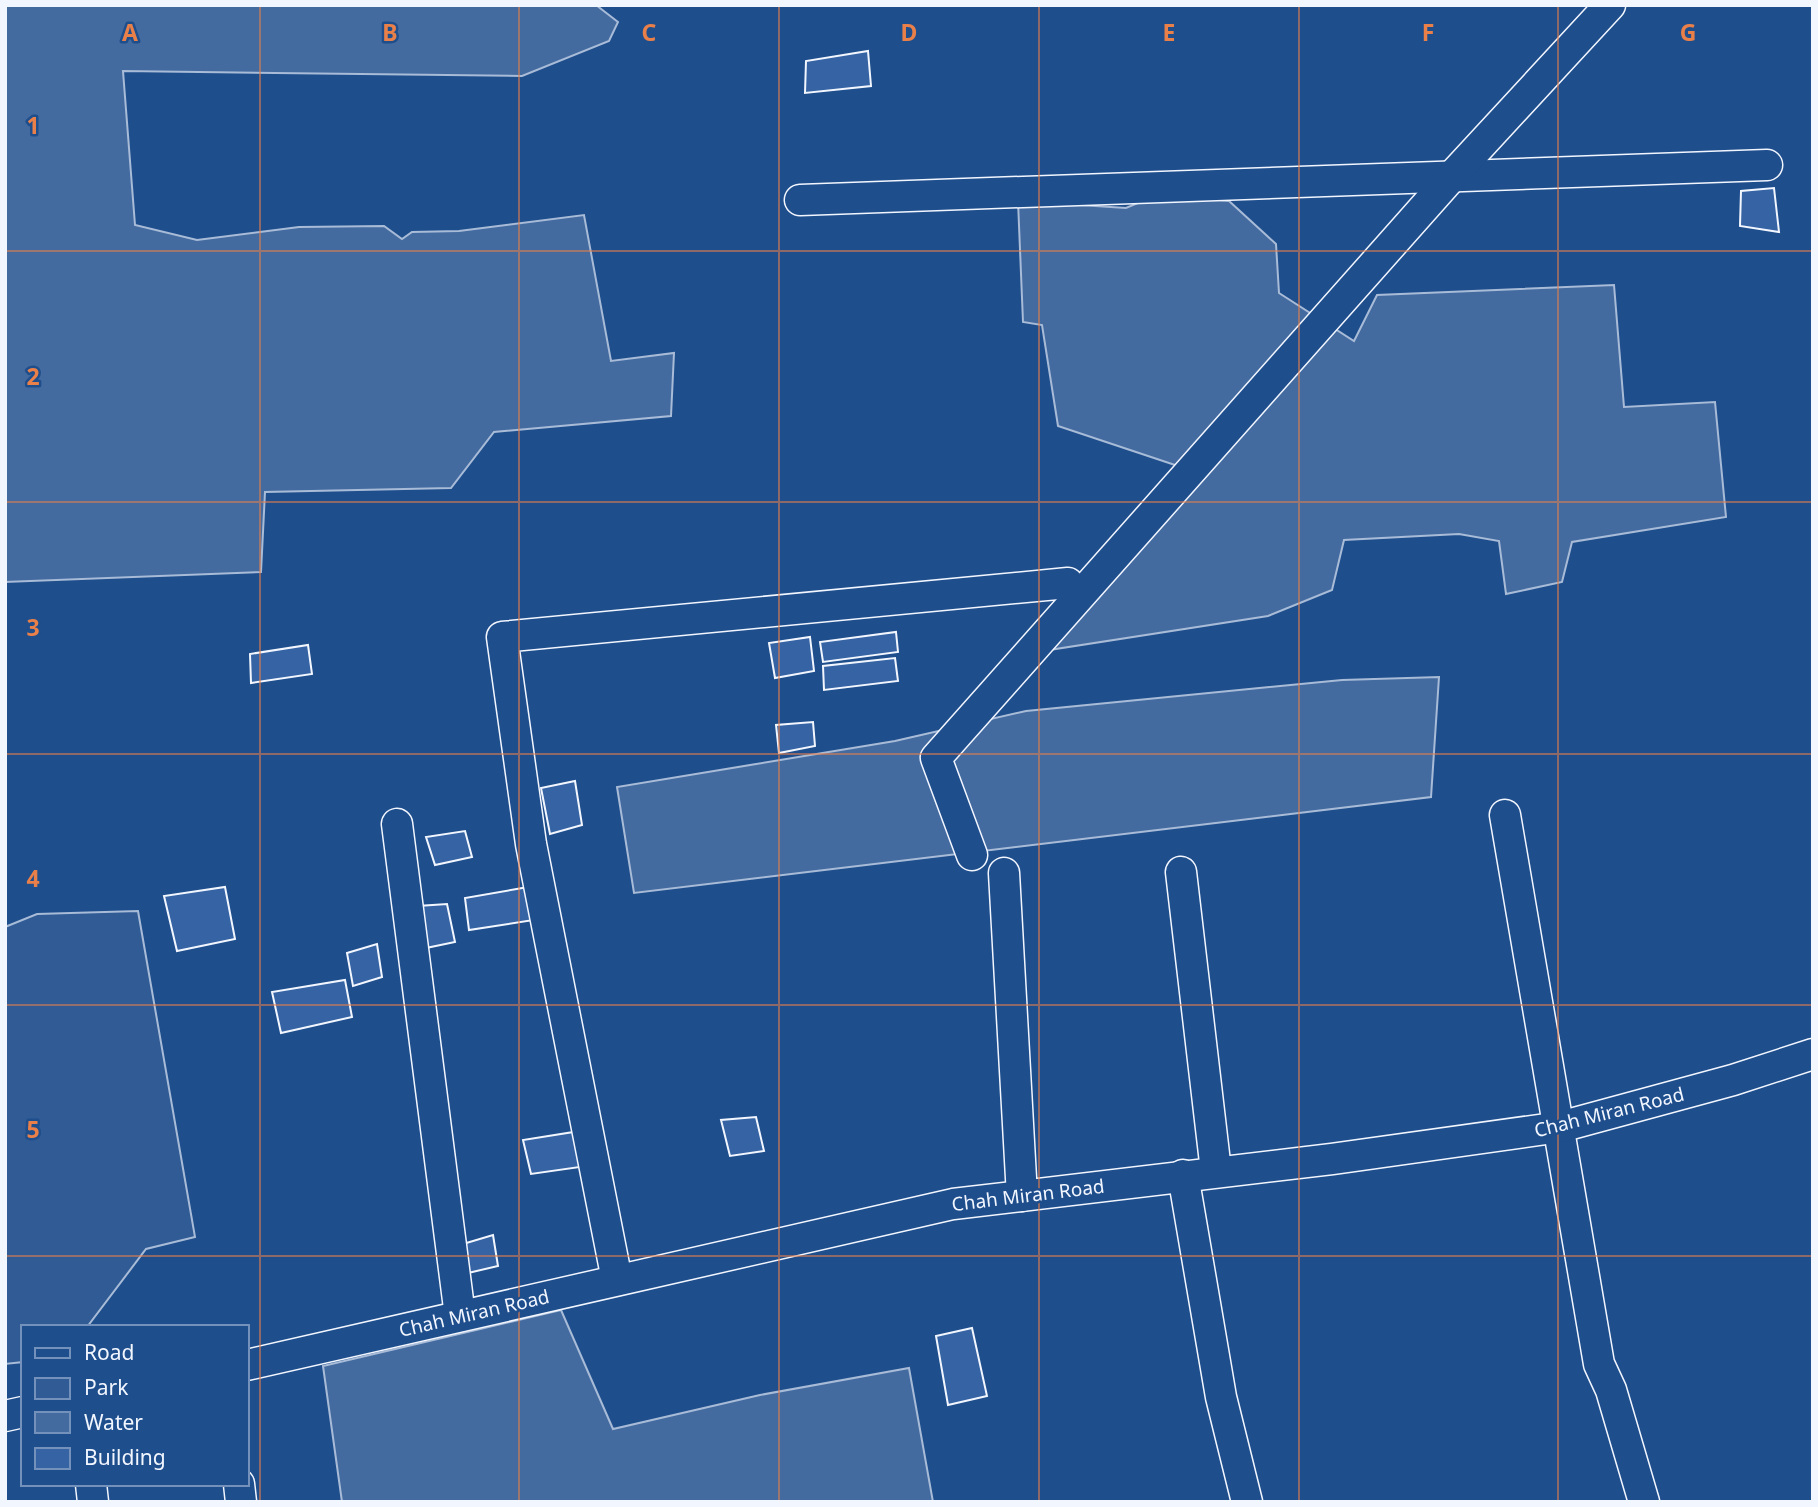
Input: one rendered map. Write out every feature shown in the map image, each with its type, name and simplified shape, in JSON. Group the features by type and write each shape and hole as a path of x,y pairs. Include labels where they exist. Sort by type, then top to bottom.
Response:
{"street":[{"path":"972,855 936,758 1454,174 1610,5"},
{"path":"800,200 1454,174 1767,165"},
{"path":"617,1280 531,844 502,637 1068,583"},
{"path":"1505,815 1560,1127 1598,1364 1611,1390 1644,1502"},
{"path":"397,824 460,1316"},
{"path":"1181,872 1216,1171"},
{"path":"1004,873 1022,1196"},
{"name":"Chah Miran Road","path":"248,1364 855,1224 953,1204 1560,1127 1733,1080 1813,1054"},
{"path":"1183,1175 1221,1397 1247,1502"}],"green space":[{"path":"138,911 195,1237 146,1249 89,1325 21,1325 21,1362 5,1364 5,927 37,914"}],"water":[{"path":"5,5 596,5 618,22 609,41 522,76 123,71 135,225 197,240 299,227 384,226 402,239 412,232 459,231 584,215 611,361 674,353 671,416 494,432 451,488 265,492 261,572 5,582"},
{"path":"1159,194 1229,201 1276,244 1279,293 1354,341 1377,295 1614,285 1624,407 1715,402 1726,517 1572,542 1562,582 1506,594 1499,541 1459,534 1344,540 1332,590 1268,616 1049,650 1202,474 1058,426 1042,325 1023,322 1018,201 1126,208"},
{"path":"1439,677 1431,797 634,893 617,787 895,741 1026,711 1342,680"},
{"path":"561,1310 613,1429 760,1395 909,1368 933,1502 342,1502 323,1366"}],"building":[{"path":"868,51 871,86 805,93 806,61"},
{"path":"1774,188 1779,232 1740,226 1741,191"},
{"path":"896,632 898,652 823,662 820,642"},
{"path":"810,637 814,671 775,678 769,643"},
{"path":"308,645 312,674 251,683 250,654"},
{"path":"895,658 898,681 824,690 823,666"},
{"path":"813,722 815,746 779,753 776,725"},
{"path":"575,781 582,825 550,834 541,788"},
{"path":"465,831 472,857 435,865 426,837"},
{"path":"534,886 540,919 469,930 465,898"},
{"path":"225,887 235,939 177,951 164,896"},
{"path":"447,904 455,942 426,948 418,906"},
{"path":"377,944 382,977 353,986 347,953"},
{"path":"345,980 352,1017 281,1033 272,992"},
{"path":"756,1117 764,1151 730,1156 721,1120"},
{"path":"580,1131 587,1166 531,1174 523,1140"},
{"path":"493,1235 498,1266 468,1273 463,1244"},
{"path":"972,1328 987,1396 948,1405 936,1336"}]}
